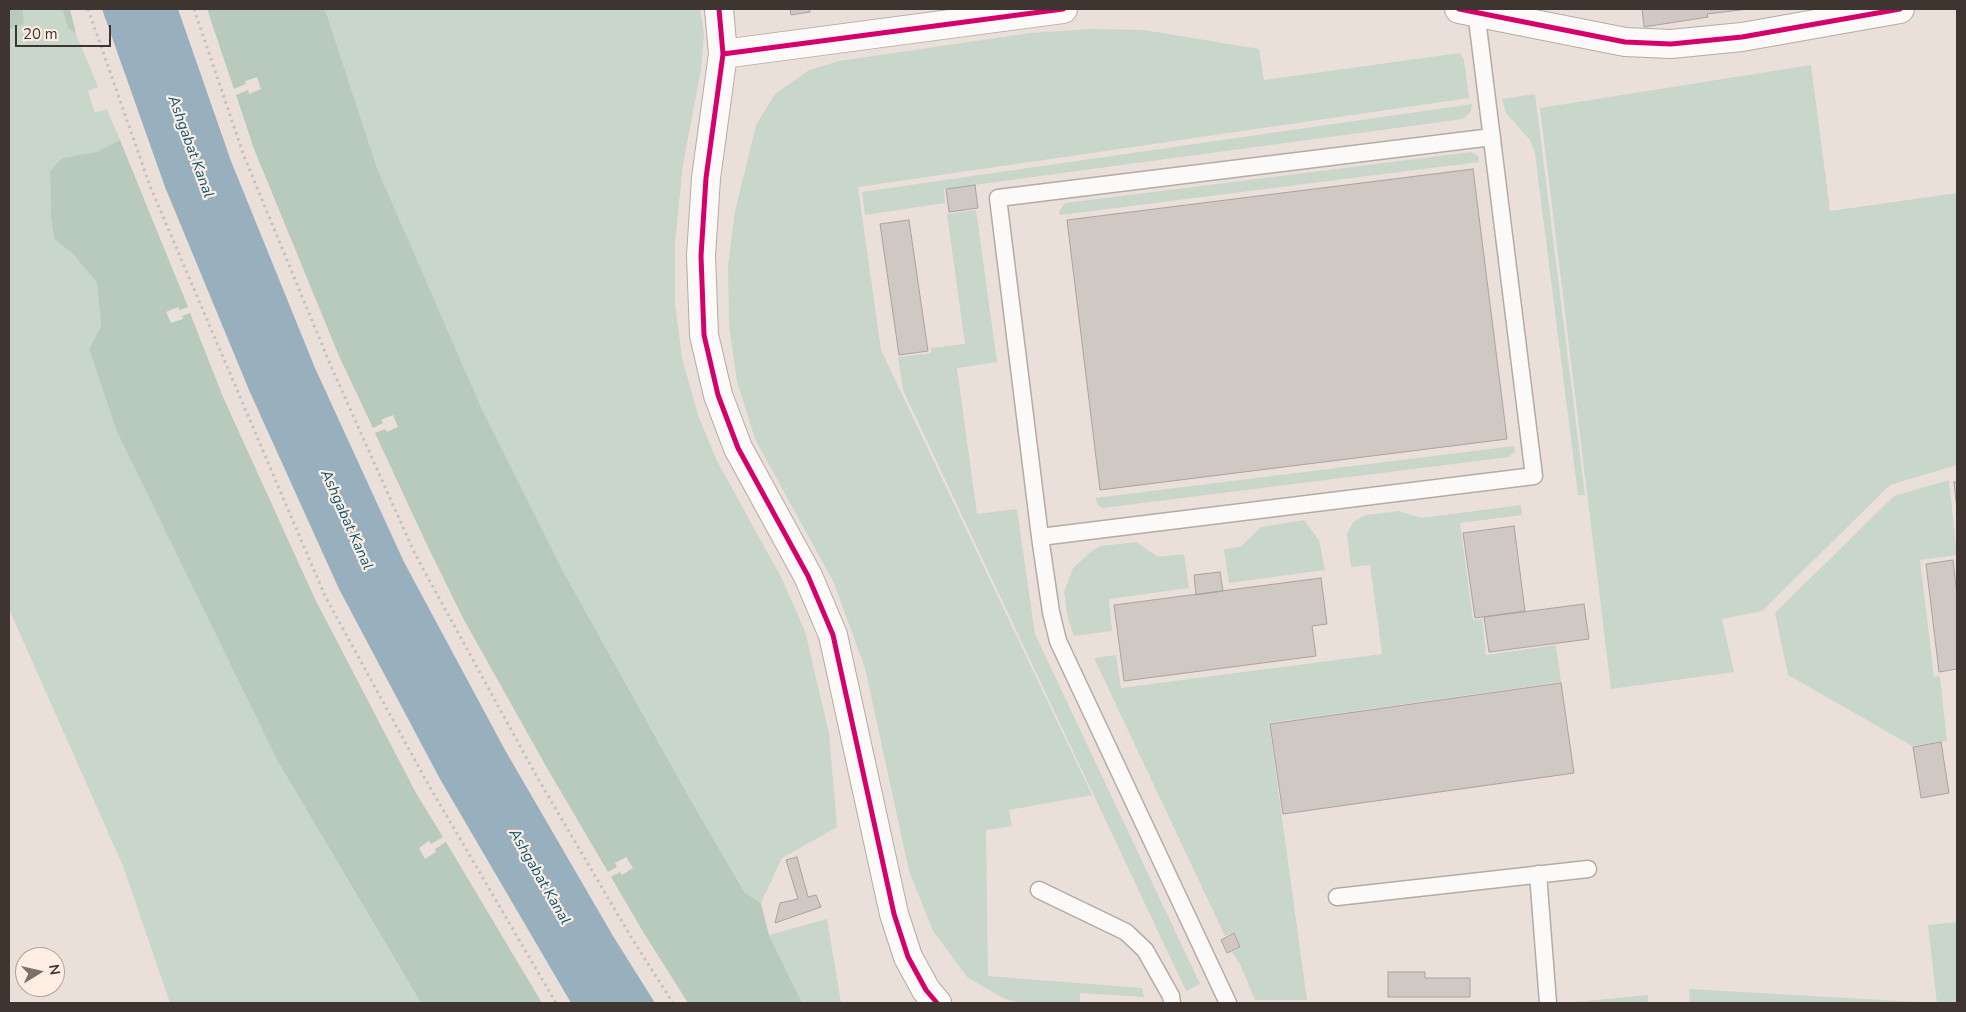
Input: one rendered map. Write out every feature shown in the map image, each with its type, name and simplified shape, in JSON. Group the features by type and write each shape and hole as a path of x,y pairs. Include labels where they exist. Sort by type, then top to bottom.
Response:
{"street":[{"path":"719,9 723,54 706,178 701,256 704,335 718,395 738,448 808,576 833,635 894,914 908,957 926,990 936,1003"},
{"path":"723,54 1063,9"},
{"path":"1468,10 1624,42 1670,44 1742,37 1900,9"}],"lane":[{"path":"1040,537 1534,476 1492,137 1468,10"},
{"path":"1228,1003 1062,650 1051,612 998,198 1492,137"},
{"path":"1337,897 1588,869"},
{"path":"1538,874 1548,1003"},
{"path":"1039,890 1126,932 1145,950 1171,996 1172,1003"}],"path":[{"path":"88,9 150,186 325,596 428,784 556,1003"},
{"path":"194,9 244,156 330,364 416,554 537,776 631,937 673,1003"}],"shaded area":[{"path":"23,9 62,9 68,28 76,34 98,87 88,91 95,113 107,109 120,140 96,152 62,158 50,171 51,218 54,239 72,253 97,283 101,326 89,349 117,432 277,760 421,1003 170,1003 123,866 9,609 9,29 24,24"},
{"path":"325,9 700,9 704,34 701,70 683,164 675,243 675,303 682,358 698,415 717,461 781,577 805,631 829,733 837,827 782,858 761,903 745,893 694,806 564,573 481,407 377,168"},
{"path":"1090,29 1144,30 1259,49 1264,80 1460,53 1464,60 1469,98 858,187 881,350 1092,795 1009,810 1012,826 986,830 988,976 1142,988 1144,997 1080,993 1080,1003 1020,1003 1005,999 968,978 933,931 909,871 865,668 834,583 755,439 737,381 729,326 728,265 735,211 756,125 775,94 809,70 839,61 1030,33"},
{"path":"1811,65 1830,211 1957,193 1957,465 1890,485 1762,611 1722,619 1734,672 1611,689 1540,108"},
{"path":"1535,94 1585,495 1578,495 1535,153 1530,140 1506,113 1502,99"},
{"path":"1472,104 1471,111 1463,119 944,189 945,203 865,215 862,192"},
{"path":"1471,152 1478,156 1479,162 1060,215 1059,211 1065,203"},
{"path":"976,210 997,362 957,368 977,514 1017,509 1035,634 1200,984 1186,991 903,390 898,357 931,353 931,348 965,344 947,214"},
{"path":"1514,446 1515,451 1509,457 1103,508 1098,505 1095,498"},
{"path":"1949,480 1957,555 1920,560 1934,677 1940,676 1947,741 1912,746 1788,675 1775,613 1894,496"},
{"path":"1521,505 1522,515 1460,523 1473,620 1482,619 1486,655 1556,645 1561,682 1269,723 1307,1000 1255,1000 1240,964 1232,952 1241,948 1234,932 1225,936 1094,658 1116,655 1121,688 1382,654 1370,565 1351,567 1347,534 1353,522 1366,515 1399,511 1421,518"},
{"path":"1304,520 1319,540 1325,570 1229,583 1224,549 1240,547 1261,527"},
{"path":"1136,542 1158,557 1184,554 1189,588 1109,599 1112,631 1074,636 1068,619 1064,592 1073,568 1093,550 1101,546"},
{"path":"827,919 841,1003 802,1003 769,935"},
{"path":"1957,922 1957,1003 1937,1003 1928,925"},
{"path":"1689,989 1937,1003 1690,1003"},
{"path":"1648,995 1648,1003 1565,1003"}],"green space":[{"path":"9,9 23,9 24,24 9,29"},
{"path":"62,9 70,9 76,34 68,28"},
{"path":"207,9 325,9 377,168 481,407 564,573 694,806 745,893 761,903 769,935 802,1003 688,1003 642,930 611,877 620,872 622,875 633,868 626,857 615,863 617,867 608,872 464,620 427,545 375,433 385,429 387,432 398,427 393,415 381,420 383,423 373,428 339,356 254,149 236,95 248,90 249,94 261,89 257,77 245,81 246,84 234,89"},
{"path":"120,140 188,307 180,310 178,307 166,312 171,323 183,319 182,316 190,313 223,397 315,599 416,793 443,837 431,844 429,841 419,848 425,859 446,842 542,1003 421,1003 277,760 117,432 89,349 101,326 97,283 72,253 54,239 51,218 50,171 62,158 96,152"}],"water":[{"name":"Ashgabat Kanal","path":"102,9 178,9 231,161 315,368 404,562 505,750 613,936 655,1003 571,1003 440,779 339,589 249,390 165,187"}],"building":[{"path":"790,9 809,9 810,12 791,15"},
{"path":"1642,9 1749,9 1707,14 1708,17 1644,27"},
{"path":"1473,169 1507,439 1100,490 1067,220"},
{"path":"975,185 978,208 949,212 946,189"},
{"path":"909,220 928,351 899,355 880,224"},
{"path":"1954,482 1957,482 1957,510"},
{"path":"1514,526 1525,611 1475,618 1463,533"},
{"path":"1953,560 1957,595 1957,669 1939,672 1926,564"},
{"path":"1220,572 1223,591 1196,595 1194,575"},
{"path":"1321,578 1327,624 1312,626 1316,656 1124,681 1114,605"},
{"path":"1584,604 1589,639 1489,652 1484,617"},
{"path":"1561,683 1574,773 1283,814 1270,724"},
{"path":"1941,742 1949,793 1921,798 1913,747"},
{"path":"797,857 808,897 816,895 821,907 775,923 780,903 798,899 786,860"},
{"path":"1234,933 1240,947 1227,953 1221,940"},
{"path":"1388,972 1425,972 1425,978 1470,978 1470,997 1388,997"}],"cycle path":[{"path":"719,9 723,54 706,178 701,256 704,335 718,395 738,448 808,576 833,635 894,914 908,957 926,990 937,1003"},
{"path":"723,54 1063,9"},
{"path":"1459,9 1625,42 1671,44 1742,37 1900,9"}]}
